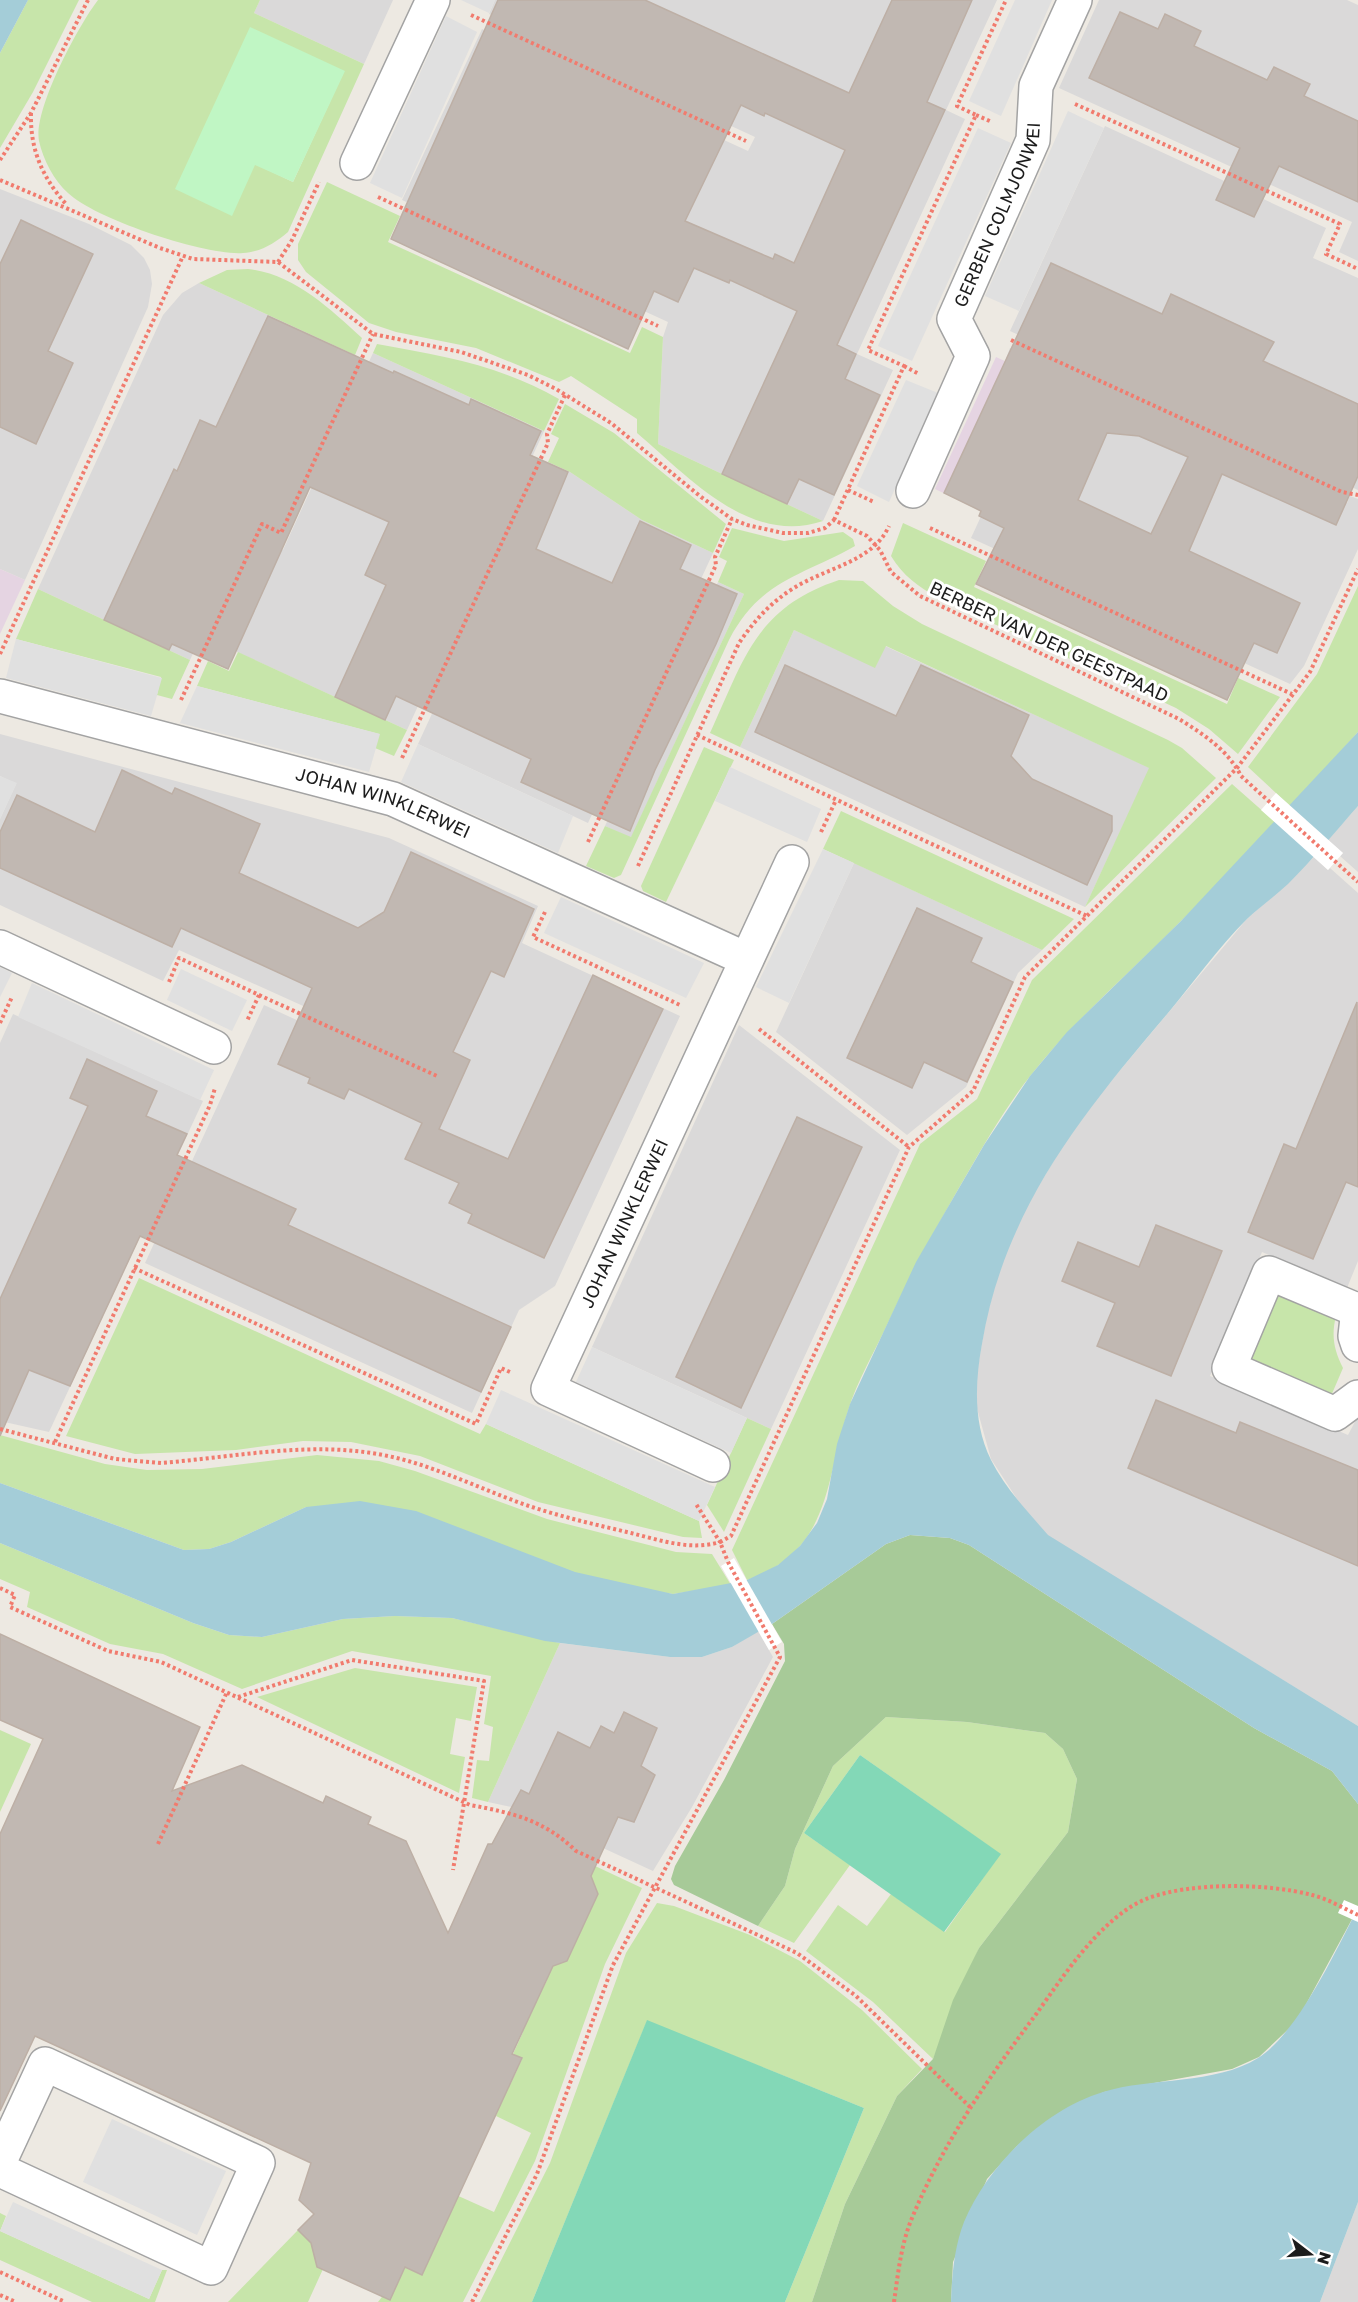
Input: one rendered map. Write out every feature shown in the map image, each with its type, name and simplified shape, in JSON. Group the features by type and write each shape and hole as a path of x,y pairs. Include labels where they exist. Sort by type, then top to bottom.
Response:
{"street":[{"name":"GERBEN COLMJONWEI","path":"973,356 954,319 1033,140 1036,86 1075,0"},
{"path":"363,178 447,5"},
{"path":"904,502 973,356"},
{"name":"JOHAN WINKLERWEI","path":"0,696 384,797 746,959"},
{"name":"JOHAN WINKLERWEI","path":"548,1389 792,862"},
{"path":"0,947 214,1047"},
{"path":"1358,1345 1354,1336 1358,1309 1269,1273 1229,1368 1335,1414 1358,1397"},
{"path":"548,1389 713,1465"},
{"path":"0,2161 45,2064 258,2163 211,2268 0,2170"}],"path":[{"path":"0,160 31,112 88,0"},
{"path":"0,180 183,256 230,262 278,262 373,334 490,361 528,375 565,395 610,423 701,497 732,519 747,525 783,533 808,533 825,528 834,520 904,366 868,350 976,115 957,106 1006,0"},
{"path":"447,5 746,141"},
{"path":"1036,86 1340,224 1326,254 1358,269"},
{"path":"31,112 30,137 37,158 48,181 69,207"},
{"path":"278,262 292,240 324,172"},
{"path":"363,178 658,326"},
{"path":"0,654 183,256"},
{"path":"163,739 262,524 281,533 373,334"},
{"path":"973,356 1006,338 1342,492 1358,495"},
{"path":"384,797 548,443 547,434 565,395"},
{"path":"621,904 740,643 753,622 796,587 860,557 876,545 886,534 904,502 848,490"},
{"path":"570,880 716,565 715,557 732,519"},
{"name":"BERBER VAN DER GEESTPAAD","path":"834,520 867,536 876,545 891,572 920,596 1179,718 1233,760 1241,776 1358,882"},
{"path":"928,527 1292,694"},
{"path":"0,1429 115,1459 144,1463 306,1449 362,1451 420,1464 531,1507 606,1527 680,1544 709,1545 731,1536 909,1147 973,1091 1025,977 1237,768 1310,672 1358,568"},
{"path":"697,735 1087,916"},
{"path":"152,1018 179,958 437,1076"},
{"path":"245,1025 259,995"},
{"path":"55,1442 219,1080"},
{"path":"134,1268 476,1424 501,1368 548,1389"},
{"path":"472,2302 537,2174 613,1965 653,1887 780,1657 728,1562 720,1542 695,1502 713,1465"},
{"path":"0,1588 15,1595 10,1606 108,1651 161,1662 464,1802 517,1814 557,1833 576,1851 797,1953 856,1996 970,2107"},
{"path":"238,1697 352,1660 484,1681 453,1870"},
{"path":"158,1844 227,1692"},
{"path":"894,2302 900,2259 911,2219 970,2107 1065,1973 1113,1920 1146,1899 1199,1887 1266,1888 1313,1895 1358,1914"},
{"path":"0,2272 65,2302"},
{"path":"0,2295 16,2302"}],"shaded area":[{"path":"260,0 393,0 364,64 254,13"},
{"path":"461,0 495,0 489,13"},
{"path":"495,0 997,0 946,110 965,119 857,354 893,370 823,521 658,444 663,337 668,322 402,200 482,29 748,151 755,137 489,14"},
{"path":"1015,0 1052,0 1001,116 969,101"},
{"path":"1099,0 1347,0 1358,5 1358,261 1339,252 1352,222 1059,88"},
{"path":"446,16 477,32 402,198 370,183"},
{"path":"1068,111 1104,128 1019,311 985,296"},
{"path":"1105,126 1326,228 1313,258 1358,278 1358,490 1010,331"},
{"path":"978,128 1011,143 912,361 878,346"},
{"path":"0,189 89,224 131,245 144,258 150,270 152,284 148,307 25,580 0,569"},
{"path":"199,283 355,355 279,518 259,509 190,660 38,589 163,315 182,293"},
{"path":"1010,348 1347,503 1350,496 1358,499 1358,549 1304,666 1290,684 971,538 1044,380 1005,361"},
{"path":"373,353 544,431 407,730 237,652 237,649 218,640 266,542 283,550"},
{"path":"996,357 1044,379 983,512 935,489"},
{"path":"906,380 938,393 889,502 857,486"},
{"path":"548,462 570,472 642,520 713,553 588,823 418,744"},
{"path":"0,569 25,580 0,634"},
{"path":"718,582 744,594 631,838 605,826"},
{"path":"794,630 875,667 885,646 1150,768 1085,907 740,747"},
{"path":"16,639 162,678 151,716 6,678"},
{"path":"197,686 380,734 369,772 180,723"},
{"path":"0,734 389,838 538,906 522,943 680,1016 555,1286 519,1310 472,1413 145,1263 264,1005 438,1085 445,1070 179,950 163,981 0,905 0,819 16,784 0,776"},
{"path":"418,744 573,816 558,853 401,782"},
{"path":"730,767 821,809 807,842 715,801"},
{"path":"0,776 17,783 0,819"},
{"path":"1358,806 1358,872 1340,856 1343,853 1328,840"},
{"path":"823,849 854,863 789,1003 756,987"},
{"path":"1314,857 1358,893 1358,1261 1347,1288 1262,1252 1210,1376 1348,1435 1358,1416 1358,1726 1048,1536 1021,1505 991,1459 976,1405 977,1373 986,1319 1002,1260 1025,1209 1062,1147 1101,1093 1246,920"},
{"path":"854,863 1042,950 1018,973 966,1087 907,1135 776,1032"},
{"path":"561,897 704,963 686,998 544,933"},
{"path":"0,967 12,973 0,997"},
{"path":"181,969 247,1000 232,1031 167,1000"},
{"path":"32,983 214,1070 200,1100 18,1017"},
{"path":"13,1014 203,1101 49,1432 0,1421 0,1043"},
{"path":"739,1025 900,1150 771,1429 592,1347"},
{"path":"592,1347 747,1418 731,1453 576,1382"},
{"path":"501,1390 715,1487 699,1521 486,1424"},
{"path":"758,1631 773,1657 692,1807 653,1871 516,1808 488,1802 560,1643 670,1657 702,1657 732,1647"},
{"path":"112,2119 226,2171 197,2235 83,2182"},
{"path":"13,2202 162,2270 149,2299 0,2231"},
{"path":"1358,2202 1358,2302 1320,2302"}],"green space":[{"path":"28,0 79,0 33,92 0,148 0,53"},
{"path":"98,0 260,0 254,13 364,64 288,232 256,251 243,253 204,249 125,224 82,203 63,188 43,155 39,141 39,127 59,69 89,12","holes":["344,71 293,182 255,164"]},
{"path":"250,27 345,71 293,182 255,165 232,216 175,189"},
{"path":"327,182 400,216 388,242 630,353 642,327 663,337 658,444 823,521 796,526 770,524 745,515 721,502 637,433 637,419 571,376 559,382 476,348 396,332 369,323 306,272 298,260 298,244"},
{"path":"248,269 281,278 324,304 362,338 355,355 199,283 227,270"},
{"path":"377,344 471,363 537,387 559,399 544,431 373,353"},
{"path":"565,404 614,433 726,524 713,553 642,520 570,472 548,462 559,438 551,434"},
{"path":"903,523 986,561 974,587 1227,704 1238,678 1280,697 1238,754 1209,729 1176,708 938,598 924,589 906,575 891,556"},
{"path":"732,528 784,541 843,532 853,539 855,546 784,582 754,604 741,620 729,640 621,875 614,878 586,866 605,826 631,837 744,594 718,582 727,561 719,557"},
{"path":"839,580 863,581 893,606 922,624 1168,740 1182,748 1216,778 1085,907 1149,768 886,646 875,668 794,630 740,747 710,733 744,660 770,621 788,605"},
{"path":"1358,586 1358,732 1291,807 1248,767 1317,674"},
{"path":"38,589 190,660 172,699 157,695 161,677 16,639"},
{"path":"238,652 407,730 394,756 375,748 379,734 197,686 208,661 229,671"},
{"path":"704,747 734,760 666,902 643,891 641,886"},
{"path":"1232,784 1275,822 1192,910 1048,1054 1014,1098 935,1230 861,1378 848,1411 828,1488 810,1533 795,1552 775,1568 747,1580 732,1550 920,1144 977,1099 1032,980"},
{"path":"841,811 1074,919 1042,950 823,849"},
{"path":"139,1278 480,1434 486,1424 699,1521 702,1538 683,1537 538,1502 420,1456 351,1442 303,1441 236,1450 135,1454 66,1436"},
{"path":"1276,1293 1336,1316 1334,1343 1343,1368 1331,1396 1248,1360"},
{"path":"747,1418 771,1429 724,1532 707,1505"},
{"path":"0,1435 105,1464 147,1470 202,1469 317,1455 379,1461 415,1471 547,1519 676,1552 712,1554 731,1585 673,1594 635,1588 306,1507 231,1542 209,1549 184,1550 0,1483"},
{"path":"910,1535 950,1538 969,1545 1254,1728 1332,1771 1358,1804 1358,1908 1297,2021 1259,2057 1232,2069 1104,2092 1059,2113 1017,2146 987,2179 953,2262 951,2302 812,2302 845,2204 897,2096 933,2059 953,2000 979,1948 1068,1832 1077,1779 1063,1749 1045,1733 967,1722 886,1717 833,1766 795,1849 785,1886 758,1926 674,1885 671,1879 675,1866 724,1780 785,1661 784,1644 772,1624 886,1544"},
{"path":"0,1543 193,1623 229,1635 262,1637 343,1619 395,1616 452,1618 560,1643 488,1802 472,1798 477,1760 489,1761 493,1727 484,1724 491,1676 352,1651 242,1689 163,1654 110,1644 27,1607 30,1592 0,1579"},
{"path":"355,1668 477,1687 471,1721 456,1718 450,1754 465,1757 459,1793 257,1697"},
{"path":"886,1717 967,1722 1045,1733 1063,1749 1077,1779 1068,1832 979,1948 933,2059 873,2002 806,1951 838,1905 867,1926 891,1894 945,1932 1000,1854 860,1755 804,1833 850,1865 794,1943 758,1926 785,1886 795,1849 833,1766"},
{"path":"0,1730 31,1744 0,1812"},
{"path":"860,1755 1001,1854 944,1932 804,1833"},
{"path":"593,1865 642,1888 605,1964 535,2161 463,2302 378,2302 405,2267 422,2275 446,2223 454,2194 494,2212 531,2133 496,2116 498,2110 493,2108 511,2083 522,2059 513,2054 523,2032 518,2029 535,2004 547,1980 540,1955 559,1964 567,1961 598,1894 595,1886 585,1882"},
{"path":"657,1903 674,1906 750,1935 800,1961 862,2010 922,2069 897,2096 845,2204 812,2302 785,2302 864,2108 647,2021 532,2302 480,2302 550,2163 626,1953"},
{"path":"647,2020 864,2108 785,2302 532,2302"},
{"path":"0,2213 6,2216 0,2231"},
{"path":"325,2227 323,2269 308,2302 228,2302 298,2230 310,2242"},
{"path":"0,2231 149,2299 162,2270 167,2270 155,2302 92,2302 0,2260"}],"water":[{"path":"0,0 28,0 0,53"},
{"path":"1358,732 1358,806 1297,875 1247,919 1226,942 1106,1088 1051,1166 1008,1250 993,1295 982,1344 977,1403 981,1432 991,1460 1010,1490 1048,1535 1358,1726 1358,1804 1332,1771 1254,1728 969,1545 950,1538 910,1535 886,1544 772,1624 732,1647 702,1657 670,1657 545,1641 452,1618 395,1616 343,1619 262,1637 229,1635 193,1623 0,1543 0,1483 184,1550 209,1549 231,1542 306,1507 360,1501 416,1511 575,1572 673,1594 747,1580 778,1565 800,1546 817,1523 827,1499 837,1444 850,1404 916,1262 984,1145 1030,1076 1067,1032 1181,921"},
{"path":"1358,1908 1358,2202 1320,2302 951,2302 954,2262 964,2222 988,2180 1020,2142 1060,2112 1081,2100 1103,2092 1122,2087 1222,2073 1258,2058 1273,2046 1301,2011"}],"pier":[{"path":"1276,793 1343,853 1328,870 1261,810"},
{"path":"734,1558 782,1642 769,1650 721,1566"},
{"path":"1344,1900 1358,1906 1358,1922 1338,1913"}],"building":[{"path":"498,0 645,0 849,93 892,0 972,0 927,102 945,110 837,345 856,354 845,379 880,395 834,495 799,479 787,504 722,474 797,311 730,280 729,283 694,268 678,302 654,291 628,349 391,239","holes":["741,105 764,116 765,113 845,150 794,263 775,254 773,259 685,221"]},
{"path":"1120,12 1158,29 1165,14 1201,31 1194,46 1267,80 1274,67 1310,84 1304,96 1358,121 1358,202 1279,166 1254,217 1216,200 1240,148 1089,78"},
{"path":"21,220 93,254 48,351 73,363 36,444 0,427 0,264"},
{"path":"1051,263 1162,314 1171,294 1274,342 1263,361 1358,404 1358,476 1336,525 1222,474 1189,551 1300,603 1277,653 1254,643 1227,700 976,584 1004,528 979,516 981,511 944,493","holes":["1107,433 1139,436 1188,457 1151,534 1078,500"]},
{"path":"268,316 393,373 394,371 469,405 471,399 541,431 530,455 568,472 536,549 612,583 640,521 691,545 680,569 737,594 716,644 655,770 630,831 521,782 531,759 396,696 385,720 335,697 386,585 365,575 389,522 310,487 228,669 172,644 169,650 104,620 174,469 177,471 200,420 216,427"},
{"path":"785,665 896,716 921,665 1029,715 1011,756 1032,779 1112,816 1112,831 1087,885 755,732"},
{"path":"122,770 172,794 175,788 260,824 239,873 358,928 384,912 411,852 534,909 504,977 491,971 453,1052 470,1060 439,1129 508,1159 593,975 663,1009 544,1258 468,1223 472,1214 449,1203 459,1183 405,1159 422,1123 349,1089 344,1099 308,1083 310,1078 278,1064 312,988 181,928 172,947 0,868 0,832 17,795 95,832"},
{"path":"917,908 982,938 971,962 1013,982 967,1082 924,1062 912,1088 847,1058"},
{"path":"1357,1002 1358,1187 1346,1182 1313,1259 1248,1232 1284,1144 1296,1149"},
{"path":"87,1059 157,1091 146,1116 187,1134 177,1155 296,1209 288,1225 511,1327 481,1392 140,1236 70,1386 29,1370 0,1436 0,1299 88,1106 70,1098"},
{"path":"797,1117 862,1147 741,1408 676,1377"},
{"path":"1156,1225 1222,1251 1171,1376 1097,1346 1115,1303 1062,1281 1078,1242 1139,1267"},
{"path":"1156,1400 1236,1433 1240,1422 1358,1470 1358,1566 1128,1468"},
{"path":"0,1634 200,1727 172,1791 242,1765 323,1803 326,1796 371,1817 368,1824 406,1841 448,1933 488,1844 492,1844 521,1790 529,1794 558,1732 590,1748 601,1726 614,1733 624,1712 657,1728 641,1766 655,1775 634,1822 618,1817 591,1876 598,1894 567,1961 553,1966 512,2054 522,2058 422,2275 405,2267 390,2300 317,2267 311,2243 298,2230 314,2214 299,2200 311,2163 35,2036 0,2111 0,1834 43,1739 0,1720"}]}
